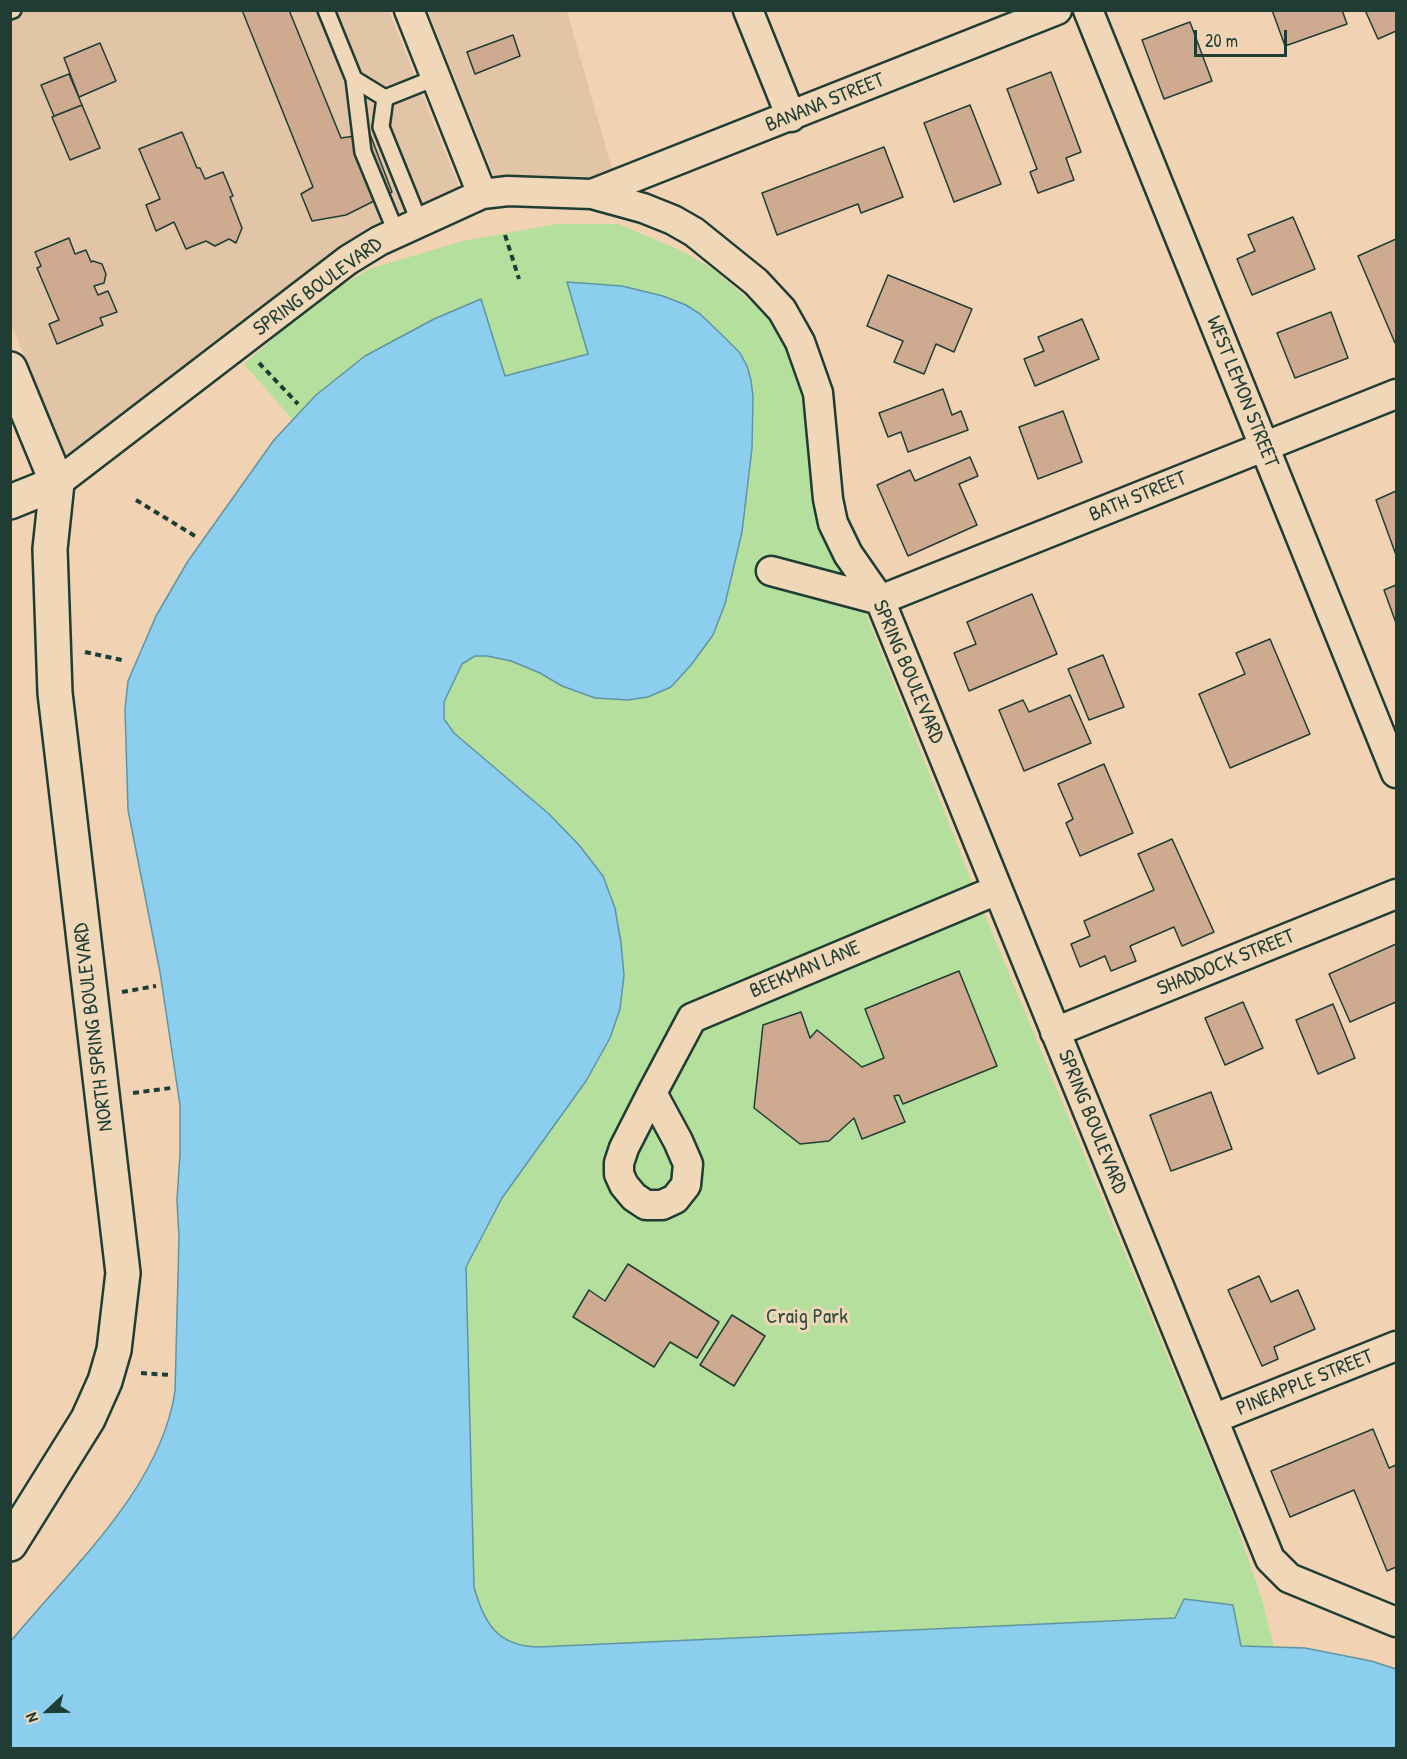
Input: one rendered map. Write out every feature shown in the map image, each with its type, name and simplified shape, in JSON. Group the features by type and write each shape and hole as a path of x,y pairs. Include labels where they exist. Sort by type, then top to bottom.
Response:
{"street":[{"path":"748,10 791,117"},
{"name":"BANANA STREET","path":"592,194 1057,10"},
{"name":"WEST LEMON STREET","path":"1088,10 1396,773"},
{"path":"413,12 435,78 482,194"},
{"name":"SPRING BOULEVARD","path":"57,483 348,260 408,226 482,194 508,191 592,194 643,208 673,220 694,232 756,282 782,310 800,342 818,393 828,500 833,522 840,540 880,600 1270,1559 1289,1578 1396,1622"},
{"path":"10,369 57,483 10,502"},
{"name":"BATH STREET","path":"880,600 1396,394"},
{"name":"NORTH SPRING BOULEVARD","path":"10,1544 88,1419 105,1381 114,1350 123,1273 55,693 50,549 57,483"},
{"path":"771,571 880,600"},
{"name":"BEEKMAN LANE","path":"652,1093 692,1018 997,890"},
{"name":"SHADDOCK STREET","path":"1055,1032 1396,894"},
{"name":"PINEAPPLE STREET","path":"1213,1419 1396,1346"}],"lane":[{"path":"326,10 354,79 363,152 408,226"},
{"path":"385,98 435,78"},
{"path":"354,79 385,98"},
{"path":"385,98 381,128 408,226"}],"path":[{"path":"505,236 519,279"},
{"path":"255,359 298,404"},
{"path":"136,500 195,536"},
{"path":"80,651 126,661"}],"shaded area":[{"path":"10,11 389,11 459,187 369,227 339,247 65,457 11,323"},
{"path":"428,11 567,11 612,169 591,177 494,176"}],"green space":[{"name":"Craig Park","path":"556,224 618,224 678,249 713,269 766,315 785,346 800,388 814,483 828,546 867,616 987,920 1233,1515 1261,1596 1274,1647 1241,1646 1184,1600 1175,1618 538,1647 524,1646 503,1637 488,1622 474,1587 466,1267 502,1198 586,1081 610,1038 620,1009 621,943 615,908 603,876 579,845 549,814 454,733 444,716 444,706 462,665 474,657 486,655 512,661 569,689 595,698 725,604 742,532 753,438 751,380 740,353 700,314 686,305 622,286 568,282 589,353 505,376 481,300 365,356 293,420 244,364 316,301 369,269 463,241"}],"water":[{"path":"567,282 622,286 663,296 686,305 700,314 740,353 747,366 753,397 752,448 742,532 725,604 713,635 671,687 648,697 628,700 595,698 562,686 540,673 511,661 475,656 462,664 444,702 444,719 454,733 549,814 579,845 603,876 615,908 624,975 620,1009 610,1038 586,1081 502,1198 466,1267 474,1587 488,1622 503,1637 513,1642 538,1647 1175,1618 1184,1599 1233,1605 1241,1646 1305,1648 1371,1661 1396,1669 1396,1748 11,1748 11,1641 85,1556 133,1494 152,1461 166,1427 175,1391 180,1105 160,972 128,810 125,709 128,681 156,616 188,561 274,440 316,395 365,356 434,319 481,299 505,376 588,354"}],"building":[{"path":"242,10 289,10 341,138 370,134 392,192 346,215 312,221 301,194 313,187"},
{"path":"1272,10 1342,10 1347,24 1285,46"},
{"path":"1365,10 1396,10 1396,31 1378,39"},
{"path":"1190,22 1212,81 1164,99 1142,40"},
{"path":"513,35 520,56 475,74 467,52"},
{"path":"100,43 116,81 79,97 64,58"},
{"path":"1051,72 1081,152 1066,158 1074,180 1038,193 1030,172 1037,169 1007,89"},
{"path":"69,74 82,105 54,116 41,85"},
{"path":"82,105 100,148 70,160 52,117"},
{"path":"970,105 1001,184 954,202 924,123"},
{"path":"182,132 197,168 200,168 205,179 223,172 242,228 236,243 229,239 215,246 206,241 186,249 174,222 156,231 146,205 160,199 139,149"},
{"path":"884,147 903,197 861,213 858,204 777,235 762,193"},
{"path":"1293,217 1315,269 1252,295 1237,259 1255,251 1248,235"},
{"path":"69,238 75,254 86,250 91,262 102,264 106,274 104,283 94,286 98,295 108,291 117,312 100,318 103,325 57,344 49,324 59,320 37,268 41,266 35,252"},
{"path":"1396,239 1396,343 1395,343 1358,256"},
{"path":"888,275 972,309 954,352 936,344 924,374 894,362 903,341 867,326"},
{"path":"1331,312 1348,358 1295,378 1277,333"},
{"path":"1082,319 1099,359 1035,386 1024,359 1044,351 1038,337"},
{"path":"943,389 952,415 961,411 968,430 908,452 901,432 888,437 879,413"},
{"path":"1063,411 1082,462 1038,479 1019,427"},
{"path":"970,457 978,476 959,484 977,525 908,556 877,485 910,470 915,481"},
{"path":"1396,491 1396,555 1376,500"},
{"path":"1396,585 1396,623 1384,590"},
{"path":"1032,594 1057,654 969,691 954,653 976,644 967,622"},
{"path":"1270,639 1310,734 1230,768 1199,694 1245,674 1236,653"},
{"path":"1103,655 1124,707 1089,720 1068,669"},
{"path":"1070,695 1091,743 1024,771 999,710 1023,700 1029,712"},
{"path":"1104,764 1133,833 1080,856 1066,823 1073,819 1058,784"},
{"path":"1172,839 1214,932 1182,946 1174,927 1130,946 1136,961 1111,971 1105,956 1080,967 1071,944 1090,936 1084,921 1154,890 1138,854"},
{"path":"1396,944 1396,1002 1350,1022 1329,974"},
{"path":"959,971 997,1066 903,1104 899,1095 894,1096 905,1122 862,1139 854,1118 829,1141 800,1144 754,1108 763,1025 801,1012 810,1038 817,1030 862,1067 884,1058 865,1009"},
{"path":"1243,1002 1263,1048 1225,1065 1205,1018"},
{"path":"1333,1004 1355,1058 1318,1074 1296,1020"},
{"path":"1211,1092 1232,1149 1171,1171 1150,1115"},
{"path":"628,1264 719,1322 697,1358 670,1342 654,1367 573,1317 589,1290 605,1301"},
{"path":"1259,1276 1271,1302 1298,1290 1315,1329 1274,1347 1278,1359 1262,1366 1228,1290"},
{"path":"732,1315 765,1336 734,1386 700,1365"},
{"path":"1373,1429 1389,1468 1396,1465 1396,1567 1387,1571 1354,1490 1290,1517 1271,1471"}]}
